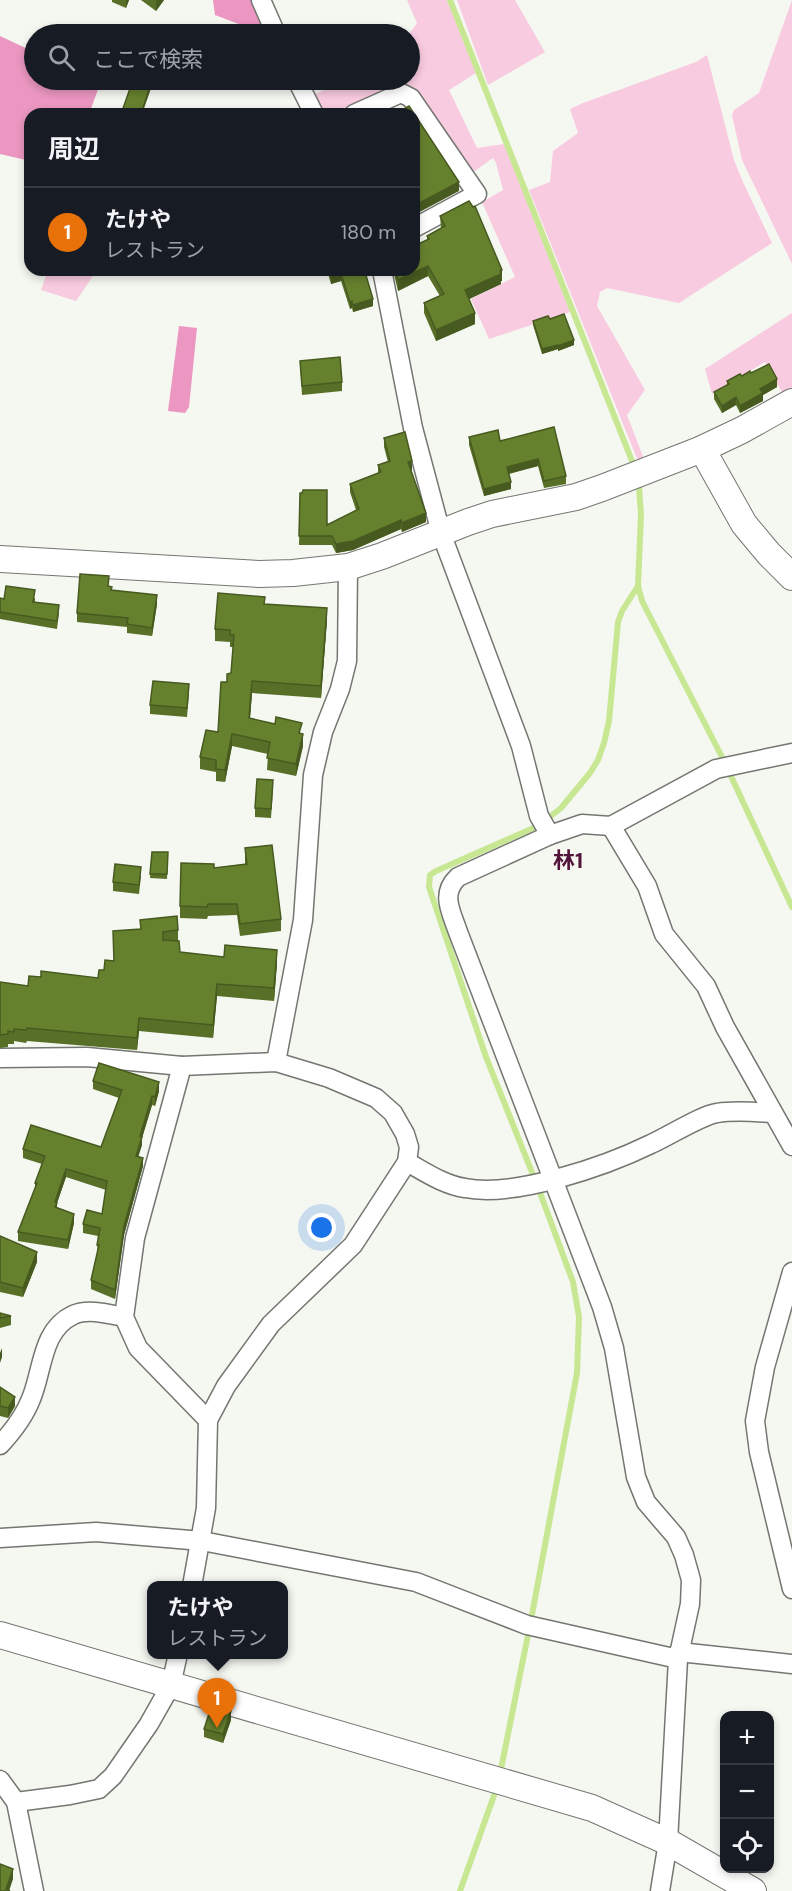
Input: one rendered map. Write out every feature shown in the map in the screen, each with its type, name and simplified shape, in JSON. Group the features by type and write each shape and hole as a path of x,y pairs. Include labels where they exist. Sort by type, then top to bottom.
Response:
{"street":[{"path":"261,0 272,24"},
{"path":"302,90 311,108"},
{"path":"367,108 401,93 411,98 418,108"},
{"path":"420,111 477,194 420,225"},
{"path":"383,276 413,428 441,533 521,746 539,816 550,836"},
{"path":"0,559 260,574 348,567 492,514 576,497 602,488 702,449 792,402"},
{"path":"702,449 744,524 792,577"},
{"path":"276,1062 303,920 313,775 323,732 340,688 347,661 348,567"},
{"path":"660,1891 668,1842 679,1656 690,1604 691,1580 676,1537 646,1502 636,1477 630,1433 611,1338 602,1307 458,932 447,896 450,884 458,877 550,836 582,824 611,826 716,769 792,753"},
{"path":"611,826 647,886 664,934 706,986 725,1027 780,1114 792,1146"},
{"path":"0,1058 87,1057 182,1066 276,1062 329,1078 376,1098 393,1113 410,1147 407,1162 353,1245 271,1324 226,1386 208,1420 206,1508 193,1581"},
{"path":"182,1066 135,1238 124,1317 138,1348 208,1420"},
{"path":"407,1162 441,1181 464,1188 489,1191 523,1187 595,1166 648,1146 715,1113 741,1111 780,1114"},
{"path":"792,1272 782,1314 765,1367 755,1420 759,1452 792,1588"},
{"path":"0,1445 21,1420 32,1399 49,1338 57,1327 74,1314 92,1312 124,1317"},
{"path":"0,1538 96,1532 202,1541 416,1582 527,1625 679,1656 792,1665"},
{"path":"0,1635 592,1808 668,1842 753,1891"},
{"path":"16,1802 99,1789 113,1776 143,1733 171,1685 177,1659"},
{"path":"0,1780 16,1802 34,1891"}],"shaded area":[{"path":"213,0 255,0 265,24 239,24 215,15"},
{"path":"407,0 447,0 476,73 449,90 477,148 504,144 570,312 489,339 471,299 515,277 482,202 503,190 493,158 469,175 420,120 420,108 410,108 394,90 420,90 420,24 417,23"},
{"path":"457,0 515,0 545,52 488,85"},
{"path":"792,0 792,264 742,160 732,115 734,110 759,93"},
{"path":"0,36 24,47 24,90 98,90 91,108 24,108 24,160 0,154"},
{"path":"707,55 734,160 772,243 679,303 607,288 600,292 597,306 645,390 627,415 644,459 638,461 529,190 550,182 553,151 578,133 570,109 696,62"},
{"path":"324,90 391,90 355,108 316,108 311,96"},
{"path":"46,276 93,276 76,301 41,290"},
{"path":"792,313 792,392 784,396 765,362 712,394 705,369"},
{"path":"179,326 197,328 189,407 185,413 168,411"}],"building":[{"path":"129,90 149,90 143,108 123,108"},
{"path":"420,123 459,182 420,203"},
{"path":"469,201 473,207 475,206 502,270 501,274 465,290 475,313 436,330 424,303 444,294 428,266 420,270 420,243 429,239 427,236 445,226 440,216"},
{"path":"342,276 366,276 373,299 353,305 352,301 350,302"},
{"path":"564,314 574,340 542,349 533,321"},
{"path":"340,357 342,382 302,386 300,361"},
{"path":"769,364 777,379 760,389 763,393 740,406 736,397 722,406 714,392 729,384 727,381 740,374 742,376 750,371 751,373"},
{"path":"554,427 566,476 544,481 538,459 507,467 511,482 484,489 469,437 498,430 500,441"},
{"path":"405,432 412,461 408,462 426,513 402,523 401,520 353,541 336,544 332,536 299,536 300,493 303,490 327,490 327,525 359,509 350,484 381,472 378,465 390,461 384,438"},
{"path":"80,574 109,576 108,586 112,587 111,590 157,595 152,628 127,624 128,618 77,613"},
{"path":"6,586 35,590 33,602 59,605 57,621 0,612 0,598 4,599"},
{"path":"218,593 265,597 264,604 327,608 321,686 252,681 249,718 275,724 276,717 302,723 299,733 303,734 296,764 267,758 270,742 232,734 225,770 216,769 216,760 200,757 206,730 218,732 221,682 227,682 227,674 231,673 234,635 230,635 230,630 215,629"},
{"path":"153,681 189,684 187,708 150,705"},
{"path":"257,779 273,780 271,809 255,808"},
{"path":"272,845 281,919 240,924 237,904 208,904 207,907 180,906 181,863 214,864 214,868 247,864 245,848"},
{"path":"152,852 168,852 167,874 150,874"},
{"path":"115,864 141,867 139,885 113,882"},
{"path":"177,916 178,930 163,932 163,940 179,941 180,952 224,957 225,945 277,950 274,988 217,984 213,1025 139,1018 137,1038 27,1028 26,1030 14,1029 14,1032 8,1031 8,1034 0,1035 0,982 28,986 29,976 41,977 41,971 98,978 99,970 104,970 105,960 114,961 113,931 141,929 140,920"},
{"path":"99,1063 159,1082 155,1097 152,1096 140,1136 142,1137 136,1156 143,1158 124,1226 115,1290 91,1280 99,1245 97,1245 100,1228 83,1224 87,1210 102,1214 107,1181 66,1169 55,1207 74,1214 68,1240 18,1232 45,1156 23,1149 31,1125 101,1147 122,1090 93,1081"},
{"path":"0,1236 37,1252 23,1288 0,1282"},
{"path":"0,1313 11,1316 0,1318"},
{"path":"0,1387 15,1397 8,1408 0,1406"},
{"path":"212,1705 231,1711 223,1734 204,1729"},
{"path":"0,1864 13,1869 6,1889 10,1891 0,1891"}],"waterway":[{"path":"450,0 632,461"},
{"path":"639,487 641,515 638,586 642,601 723,759 792,907"},
{"path":"500,1774 577,1373 579,1317 573,1282 486,1057 429,887 430,875 538,826 561,808 590,773 598,760 609,721 618,622 622,611 638,586"},
{"path":"460,1891 497,1787"}],"place":[{"name":"たけや","path":"217,1728"}],"district":[{"name":"林1","path":"568,860"}]}
